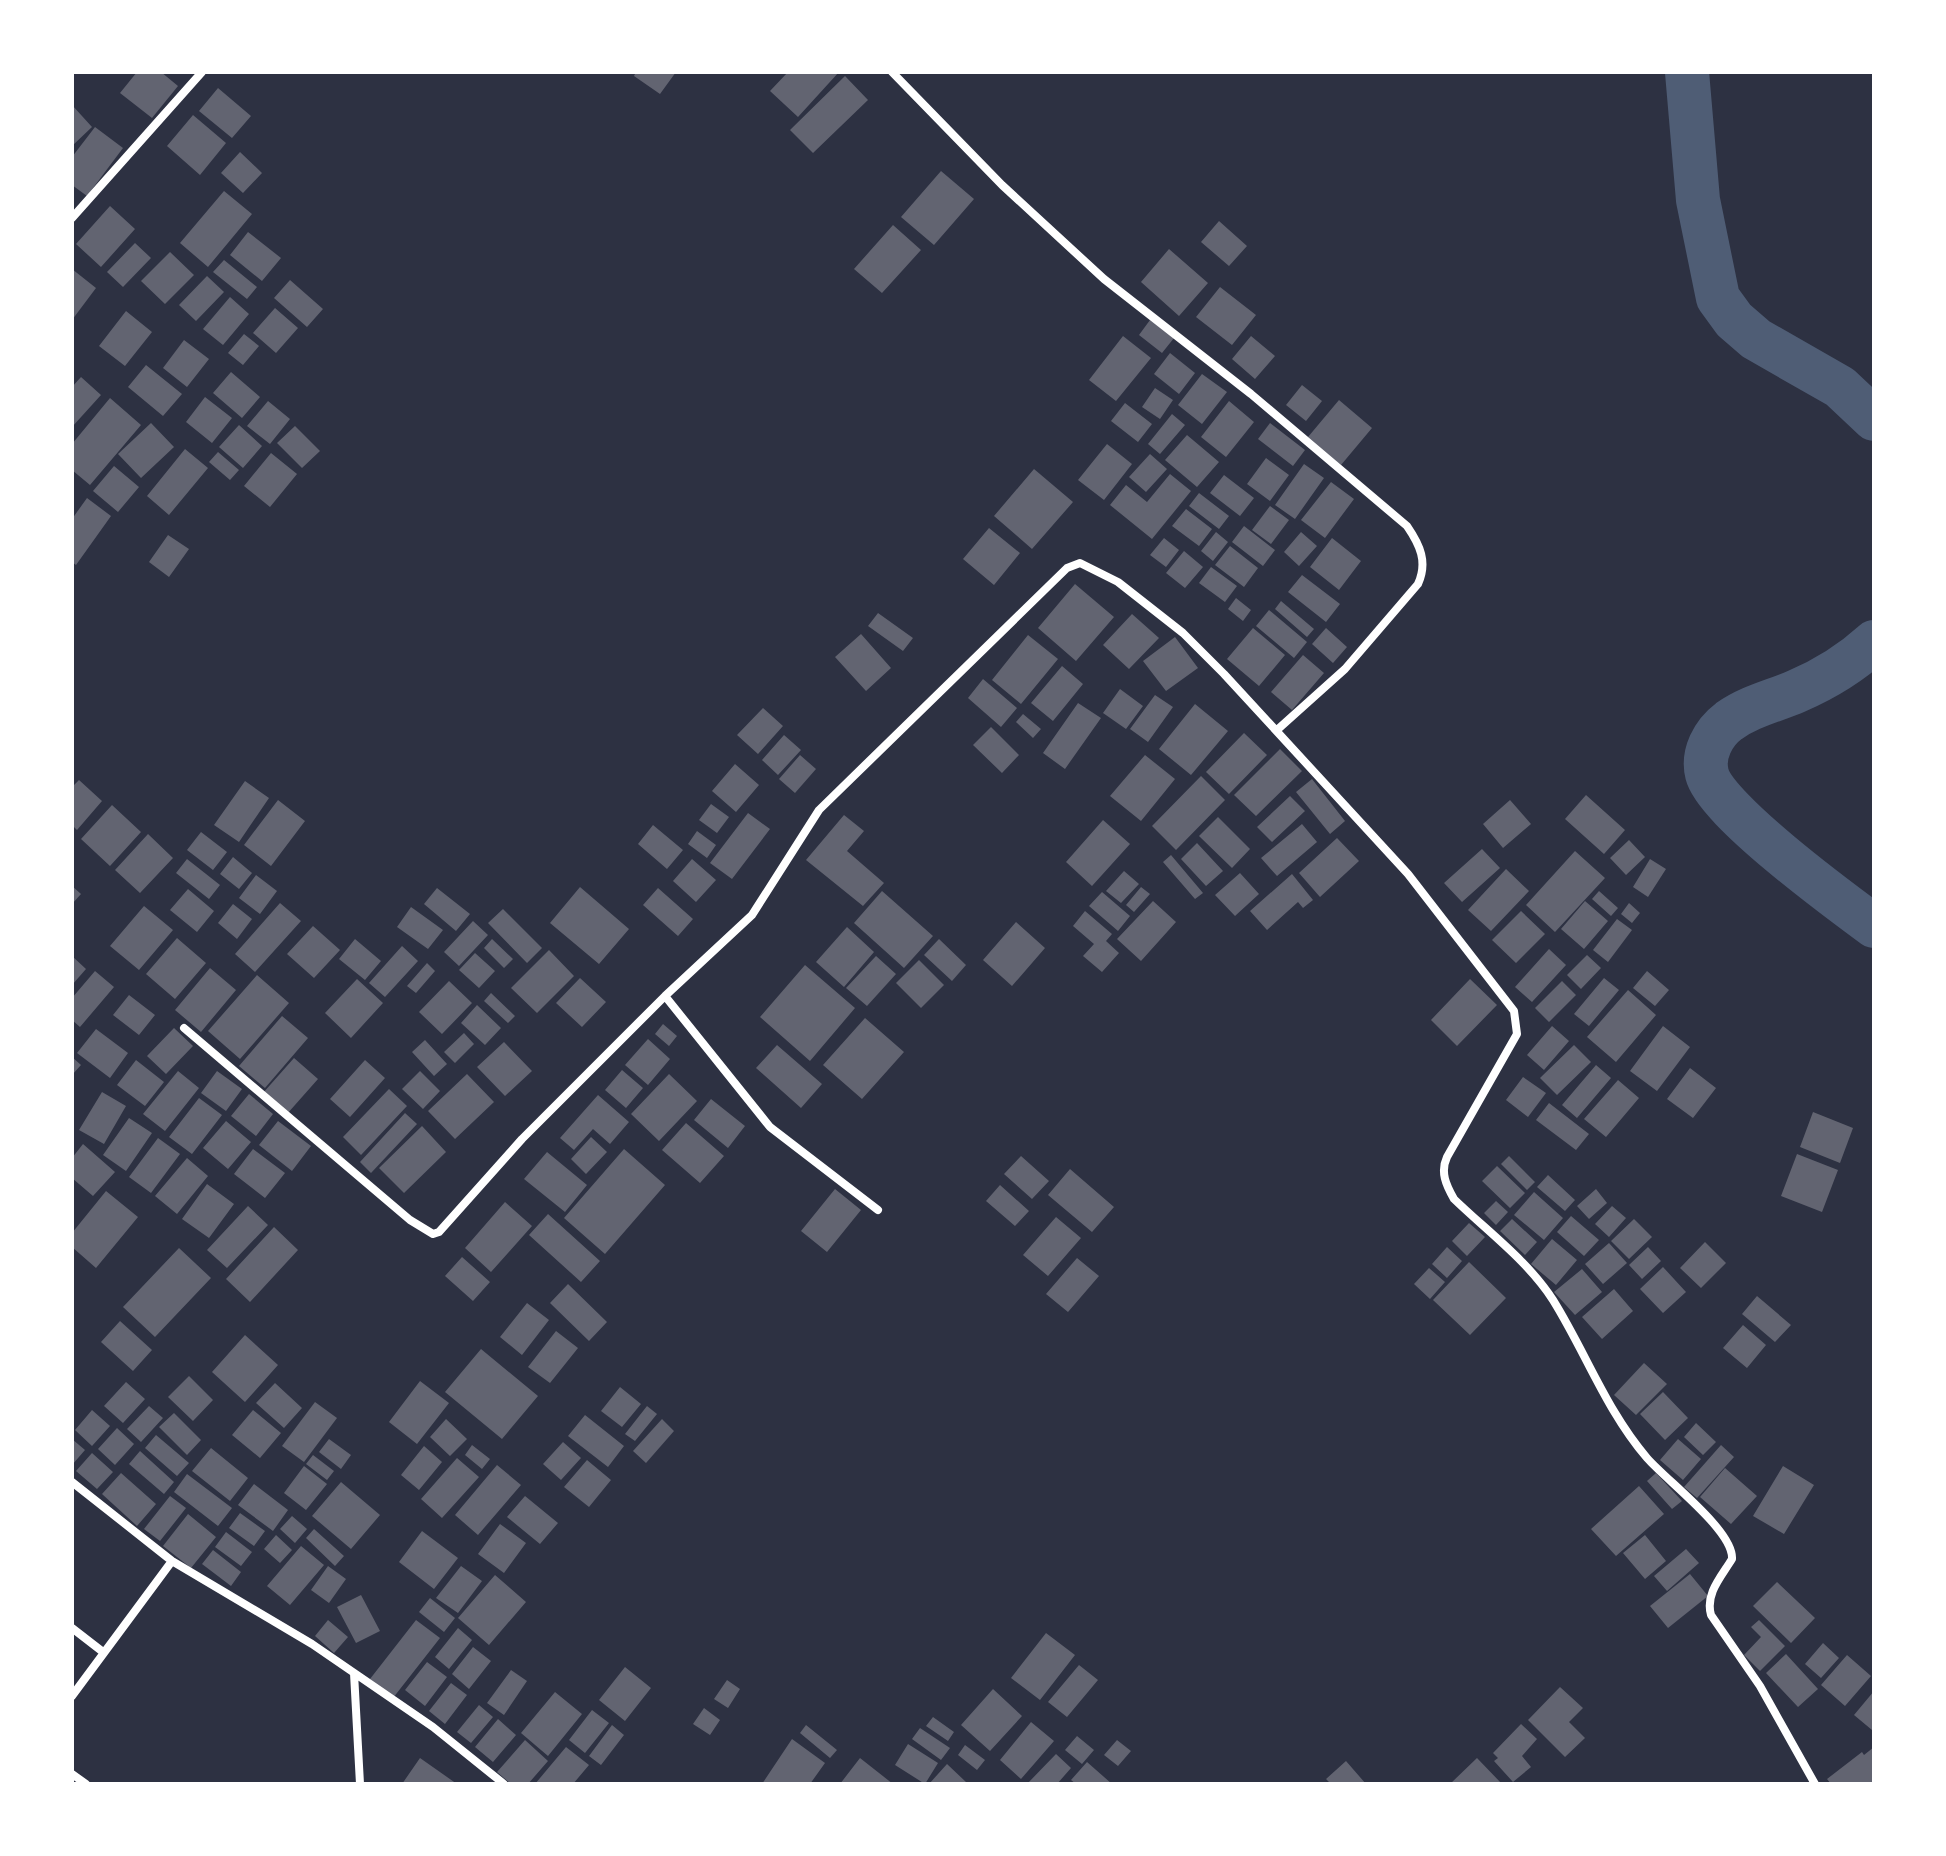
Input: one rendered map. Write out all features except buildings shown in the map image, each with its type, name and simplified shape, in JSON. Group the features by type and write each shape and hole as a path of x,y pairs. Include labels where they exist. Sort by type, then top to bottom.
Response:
{"street":[{"path":"72,218 202,72"},
{"path":"892,72 1057,237 1104,279 1251,394 1407,526 1416,540 1423,554 1423,573 1418,584 1345,669 1277,730"},
{"path":"184,1028 410,1220 433,1234 454,1218 522,1139 665,996 752,915 819,810 969,668 1067,568 1080,563 1118,582 1183,633 1277,730 1408,874 1514,1011 1517,1034 1443,1165 1447,1186 1454,1199 1535,1276 1553,1300 1605,1402 1624,1429 1648,1459 1729,1540 1732,1559 1712,1592 1708,1605 1711,1615 1760,1686 1815,1784"},
{"path":"665,996 770,1127 878,1210"},
{"path":"72,1482 119,1523 172,1561 354,1673 433,1727 504,1784"},
{"path":"72,1696 172,1561"},
{"path":"72,1628 103,1652"},
{"path":"354,1673 360,1784"},
{"path":"72,1774 86,1784"}],"waterway":[{"path":"1687,72 1698,200 1718,298 1734,320 1756,339 1840,387 1874,419"},
{"path":"1874,642 1818,681 1729,721 1710,744 1706,759 1707,774 1715,790 1732,809 1809,876 1874,926"}]}
